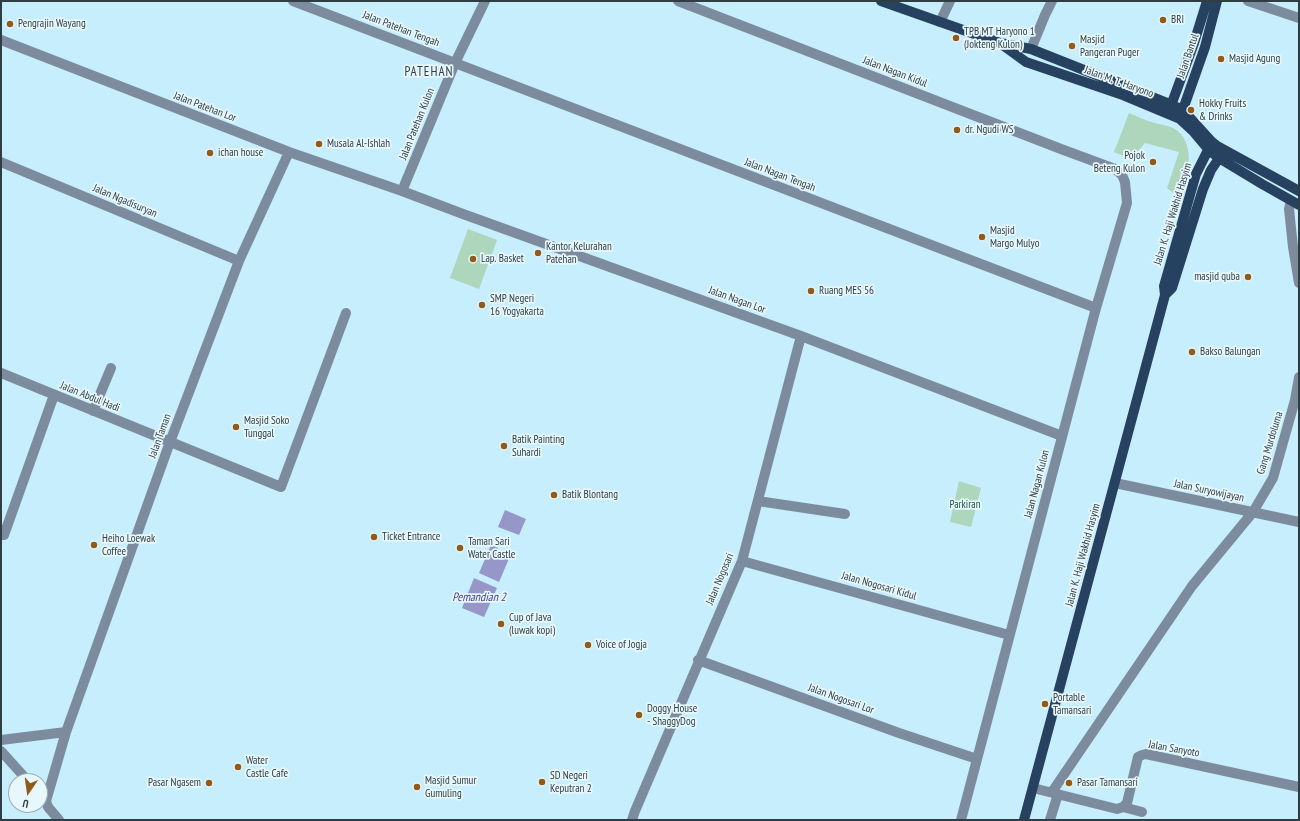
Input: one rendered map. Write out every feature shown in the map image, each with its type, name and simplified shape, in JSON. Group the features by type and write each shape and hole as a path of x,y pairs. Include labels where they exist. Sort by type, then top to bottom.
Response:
{"main road":[{"name":"Jalan M. T. Haryono","path":"882,1 1000,43 1031,49 1170,109"},
{"name":"Jalan Bantul","path":"1170,109 1194,43 1207,1"},
{"name":"Jalan Bantul","path":"1181,114 1205,46 1217,1"},
{"name":"Jalan M. T. Haryono","path":"1000,43 1026,62 1120,94 1170,109"},
{"path":"1170,109 1181,114 1193,131 1210,146 1295,203"},
{"name":"Jalan K. Haji Wakhid Hasyim","path":"1024,820 1165,295 1164,286 1193,185 1200,165 1210,146"},
{"path":"1222,154 1299,191"},
{"name":"Jalan K. Haji Wakhid Hasyim","path":"1165,295 1172,288 1203,189 1211,170 1222,154"}],"street":[{"name":"Jalan Patehan Tengah","path":"293,1 455,62"},
{"name":"Jalan Patehan Kulon","path":"402,191 455,62 485,1"},
{"name":"Jalan Nagan Kidul","path":"678,1 1061,150 1103,164"},
{"path":"940,22 950,1"},
{"path":"1031,49 1052,1"},
{"path":"1248,1 1299,18"},
{"name":"Jalan Patehan Lor","path":"1,40 289,152 402,191"},
{"name":"Jalan Nagan Tengah","path":"455,62 1096,308"},
{"name":"Jalan Taman","path":"48,783 170,442 239,261 289,152"},
{"name":"Jalan Ngadisuryan","path":"1,162 239,261"},
{"name":"Jalan Nagan Kulon","path":"961,820 1096,308 1127,203 1122,175 1115,169 1103,164"},
{"name":"Jalan Nagan Lor","path":"402,191 801,336 1062,436"},
{"path":"1295,203 1290,205 1290,216 1299,283"},
{"name":"Jalan Abdul Hadi","path":"1,373 281,487 346,313"},
{"name":"Jalan Nogosari","path":"632,820 698,660 742,561 801,336"},
{"path":"93,411 111,368"},
{"name":"Gang Murdoluma","path":"1050,820 1055,793 1192,586 1253,512 1273,478 1295,400 1299,376"},
{"path":"4,535 54,395"},
{"name":"Jalan Suryowijayan","path":"1115,483 1299,522"},
{"path":"758,501 845,514"},
{"name":"Jalan Nogosari Kidul","path":"742,561 1009,635"},
{"name":"Jalan Nogosari Lor","path":"698,660 899,733 977,759"},
{"path":"1,740 66,732"},
{"path":"1,751 21,773"},
{"name":"Jalan Sanyoto","path":"1123,807 1129,798 1138,757 1146,754 1299,787"},
{"path":"1033,788 1110,808 1117,809 1123,807 1142,812"},
{"path":"48,807 59,820"}],"green space":[{"path":"1129,113 1148,121 1173,128 1181,134 1186,142 1189,161 1183,201 1167,188 1179,152 1145,143 1131,159 1114,152"},
{"name":"Lap. Basket","path":"468,229 497,240 479,289 450,278"},
{"name":"Parkiran","path":"959,481 981,488 971,527 950,522"}],"water":[{"path":"505,510 526,519 519,535 498,527"},
{"name":"Pemandian 2","path":"491,545 498,548 496,552 504,555 506,551 511,554 499,582 479,573"},
{"name":"Pemandian 2","path":"474,578 497,588 484,617 462,608"}],"place":[{"name":"BRI","path":"1163,20"},
{"name":"Pengrajin Wayang","path":"10,24"},
{"name":"TPB MT Haryono 1 (Jokteng Kulon)","path":"956,38"},
{"name":"Masjid Pangeran Puger","path":"1072,46"},
{"name":"Masjid Agung","path":"1221,59"},
{"name":"Hokky Fruits & Drinks","path":"1191,110"},
{"name":"dr. Ngudi WS","path":"957,130"},
{"name":"Musala Al-Ishlah","path":"319,144"},
{"name":"ichan house","path":"210,153"},
{"name":"Pojok Beteng Kulon","path":"1153,162"},
{"name":"Masjid Margo Mulyo","path":"982,237"},
{"name":"Kantor Kelurahan Patehan","path":"538,253"},
{"name":"Lap. Basket","path":"473,259"},
{"name":"masjid quba","path":"1248,277"},
{"name":"Ruang MES 56","path":"811,291"},
{"name":"SMP Negeri 16 Yogyakarta","path":"482,305"},
{"name":"Bakso Balungan","path":"1192,352"},
{"name":"Masjid Soko Tunggal","path":"236,427"},
{"name":"Batik Painting Suhardi","path":"504,446"},
{"name":"Batik Blontang","path":"554,495"},
{"name":"Ticket Entrance","path":"374,537"},
{"name":"Heiho Loewak Coffee","path":"94,545"},
{"name":"Taman Sari Water Castle","path":"460,548"},
{"name":"Cup of Java (luwak kopi)","path":"501,624"},
{"name":"Voice of Jogja","path":"588,645"},
{"name":"Portable Tamansari","path":"1045,704"},
{"name":"Doggy House - ShaggyDog","path":"639,715"},
{"name":"Water Castle Cafe","path":"238,767"},
{"name":"SD Negeri Keputran 2","path":"542,782"},
{"name":"Pasar Ngasem","path":"209,783"},
{"name":"Pasar Tamansari","path":"1069,783"},
{"name":"Masjid Sumur Gumuling","path":"417,787"}],"district":[{"name":"PATEHAN","path":"429,72"}]}
